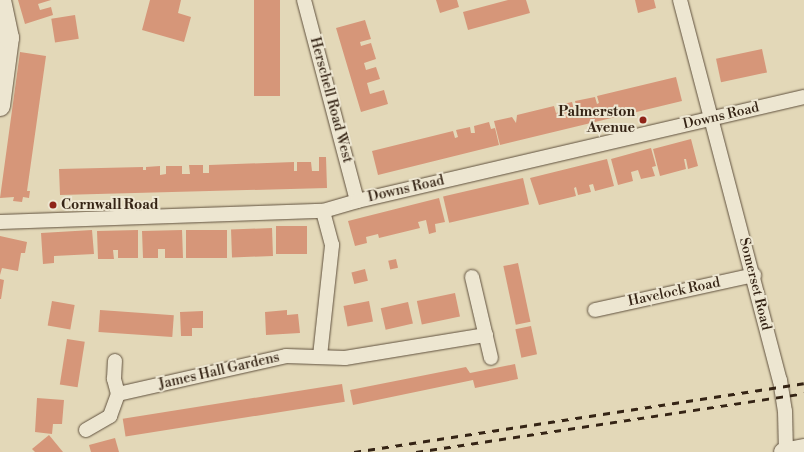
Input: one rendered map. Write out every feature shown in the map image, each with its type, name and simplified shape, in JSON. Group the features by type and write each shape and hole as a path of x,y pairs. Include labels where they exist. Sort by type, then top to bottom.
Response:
{"main road":[{"path":"0,106 9,38 1,0"}],"street":[{"name":"Herschell Road West","path":"304,0 357,201"},
{"path":"680,0 710,119"},
{"name":"Downs Road","path":"0,222 323,211 357,201 804,96"},
{"name":"Somerset Road","path":"710,119 754,275 780,380 785,411 784,452"},
{"path":"320,356 332,245 323,211"},
{"name":"Havelock Road","path":"594,310 754,275"},
{"path":"472,277 491,358"},
{"name":"James Hall Gardens","path":"118,394 286,356 345,358 486,335"},
{"path":"86,430 110,416 118,394 114,379 115,362"},
{"path":"784,452 804,448"}],"building":[{"path":"18,0 51,0 38,4 40,10 51,7 53,15 25,24"},
{"path":"150,0 181,0 178,13 191,17 184,42 142,30"},
{"path":"254,0 280,0 280,96 254,96"},
{"path":"436,0 457,0 459,7 440,13"},
{"path":"508,0 526,0 530,13 468,30 463,12"},
{"path":"635,0 654,0 656,8 638,13"},
{"path":"75,15 79,39 55,42 51,19"},
{"path":"365,20 371,39 360,42 361,46 371,43 376,59 364,63 366,70 376,67 380,79 367,83 370,94 384,90 388,104 361,112 336,28"},
{"path":"762,49 767,72 721,82 716,59"},
{"path":"20,52 46,56 27,191 30,191 29,198 23,197 22,202 13,201 14,197 0,198"},
{"path":"676,77 682,101 500,145 494,121 512,117 516,123 517,115 554,106 556,113 560,112 558,105 572,102 574,110 577,109 575,101 595,97 597,104 599,103 597,96"},
{"path":"489,122 491,129 495,128 499,145 378,175 372,151 453,131 455,138 458,137 456,130 470,127 471,133 475,133 474,126"},
{"path":"691,139 698,166 688,169 686,159 684,159 686,169 660,176 653,149"},
{"path":"651,148 656,166 652,167 655,176 641,179 638,170 631,172 633,181 618,185 611,159"},
{"path":"319,157 326,157 327,188 60,195 59,169 143,167 143,170 146,170 146,167 160,166 160,175 166,174 166,166 182,166 182,174 190,174 189,165 203,165 203,173 209,173 209,165 294,162 294,171 297,171 297,162 311,162 312,171 319,171"},
{"path":"607,159 614,186 595,191 593,184 589,185 591,192 578,195 576,187 574,188 576,196 539,205 530,178"},
{"path":"523,178 529,204 449,223 443,196"},
{"path":"439,198 445,222 435,224 436,232 429,234 426,220 418,222 420,228 379,238 378,234 366,237 367,243 355,246 348,221"},
{"path":"276,226 307,226 307,254 276,254"},
{"path":"272,228 273,256 232,257 231,229"},
{"path":"92,230 94,254 54,256 54,263 43,264 41,233"},
{"path":"138,230 138,258 118,258 118,250 113,250 114,259 98,259 97,231"},
{"path":"182,230 183,258 165,258 165,249 158,249 158,258 143,258 142,231"},
{"path":"186,230 227,230 227,258 186,258"},
{"path":"0,236 27,242 25,253 21,253 18,271 2,268 0,275"},
{"path":"396,259 398,268 390,270 388,261"},
{"path":"518,263 530,322 516,325 503,266"},
{"path":"365,269 368,281 354,284 351,272"},
{"path":"0,279 4,280 1,299 0,299"},
{"path":"455,293 460,316 422,325 417,301"},
{"path":"52,301 75,305 70,330 48,326"},
{"path":"369,301 373,322 347,327 343,306"},
{"path":"408,302 413,323 386,330 381,308"},
{"path":"100,310 174,315 172,337 98,332"},
{"path":"287,310 287,315 298,314 300,333 266,335 265,312"},
{"path":"203,311 203,328 192,328 192,336 181,336 180,312"},
{"path":"531,326 537,354 521,358 515,329"},
{"path":"67,339 85,342 78,387 60,384"},
{"path":"515,364 518,379 475,388 473,380 353,405 350,390 466,367 470,373"},
{"path":"342,384 345,402 126,437 123,419"},
{"path":"37,398 64,400 62,424 53,424 52,434 35,432"},
{"path":"49,435 63,452 35,452 32,449"},
{"path":"115,438 119,452 91,452 89,445"}],"railway":[{"path":"354,452 804,383"},
{"path":"416,452 804,393"}],"place":[{"name":"Palmerston Avenue","path":"643,120"},
{"name":"Cornwall Road","path":"53,205"}]}
